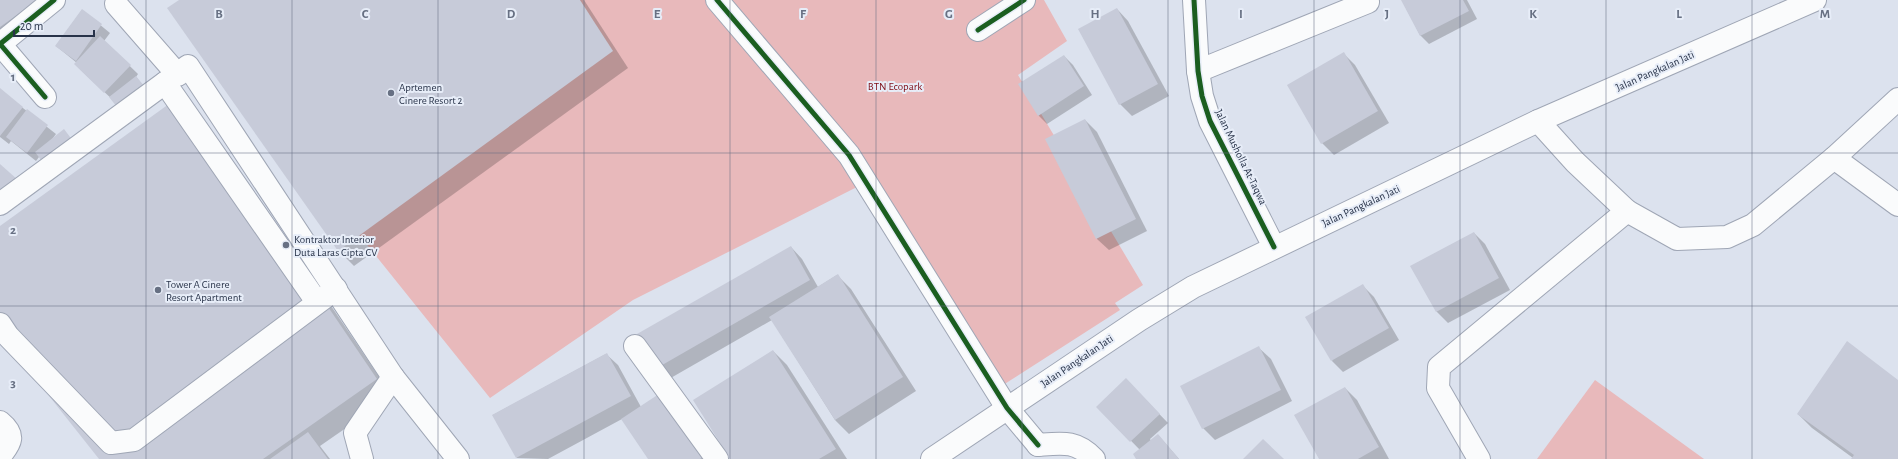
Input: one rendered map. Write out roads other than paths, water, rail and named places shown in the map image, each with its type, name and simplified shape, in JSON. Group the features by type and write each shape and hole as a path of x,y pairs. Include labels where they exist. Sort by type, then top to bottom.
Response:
{"street":[{"path":"45,97 0,44 54,0"},
{"path":"717,0 849,155 1034,452 1061,443 1076,445 1087,451 1094,459"},
{"path":"978,30 1024,0"},
{"name":"Jalan Musholla At-Taqwa","path":"1194,0 1198,71 1202,96 1210,121 1274,247"},
{"name":"Jalan Pangkalan Jati","path":"932,459 1139,320 1193,286 1538,121 1815,0"},
{"path":"1198,71 1368,2"},
{"path":"116,4 177,75 247,143 336,289 393,377 458,459"},
{"path":"177,75 219,161 317,302"},
{"path":"0,204 177,75"},
{"path":"1538,121 1575,162 1628,211 1677,239 1727,237 1754,225 1834,158 1898,100"},
{"path":"219,161 247,143"},
{"path":"1834,158 1898,206"},
{"path":"1478,459 1438,388 1439,367 1628,211"},
{"path":"0,324 8,336 111,443 134,440 336,289"},
{"path":"635,346 717,459"},
{"path":"362,459 355,433 393,377"},
{"path":"0,422 10,433 10,439 9,446 0,456"}],"place":[{"name":"Aprtemen Cinere Resort 2","path":"391,93"},
{"name":"Kontraktor Interior Duta Laras Cipta CV","path":"286,245"},
{"name":"Tower A Cinere Resort Apartment","path":"158,290"}],"park label":[{"name":"BTN Ecopark","path":"895,86"}]}
